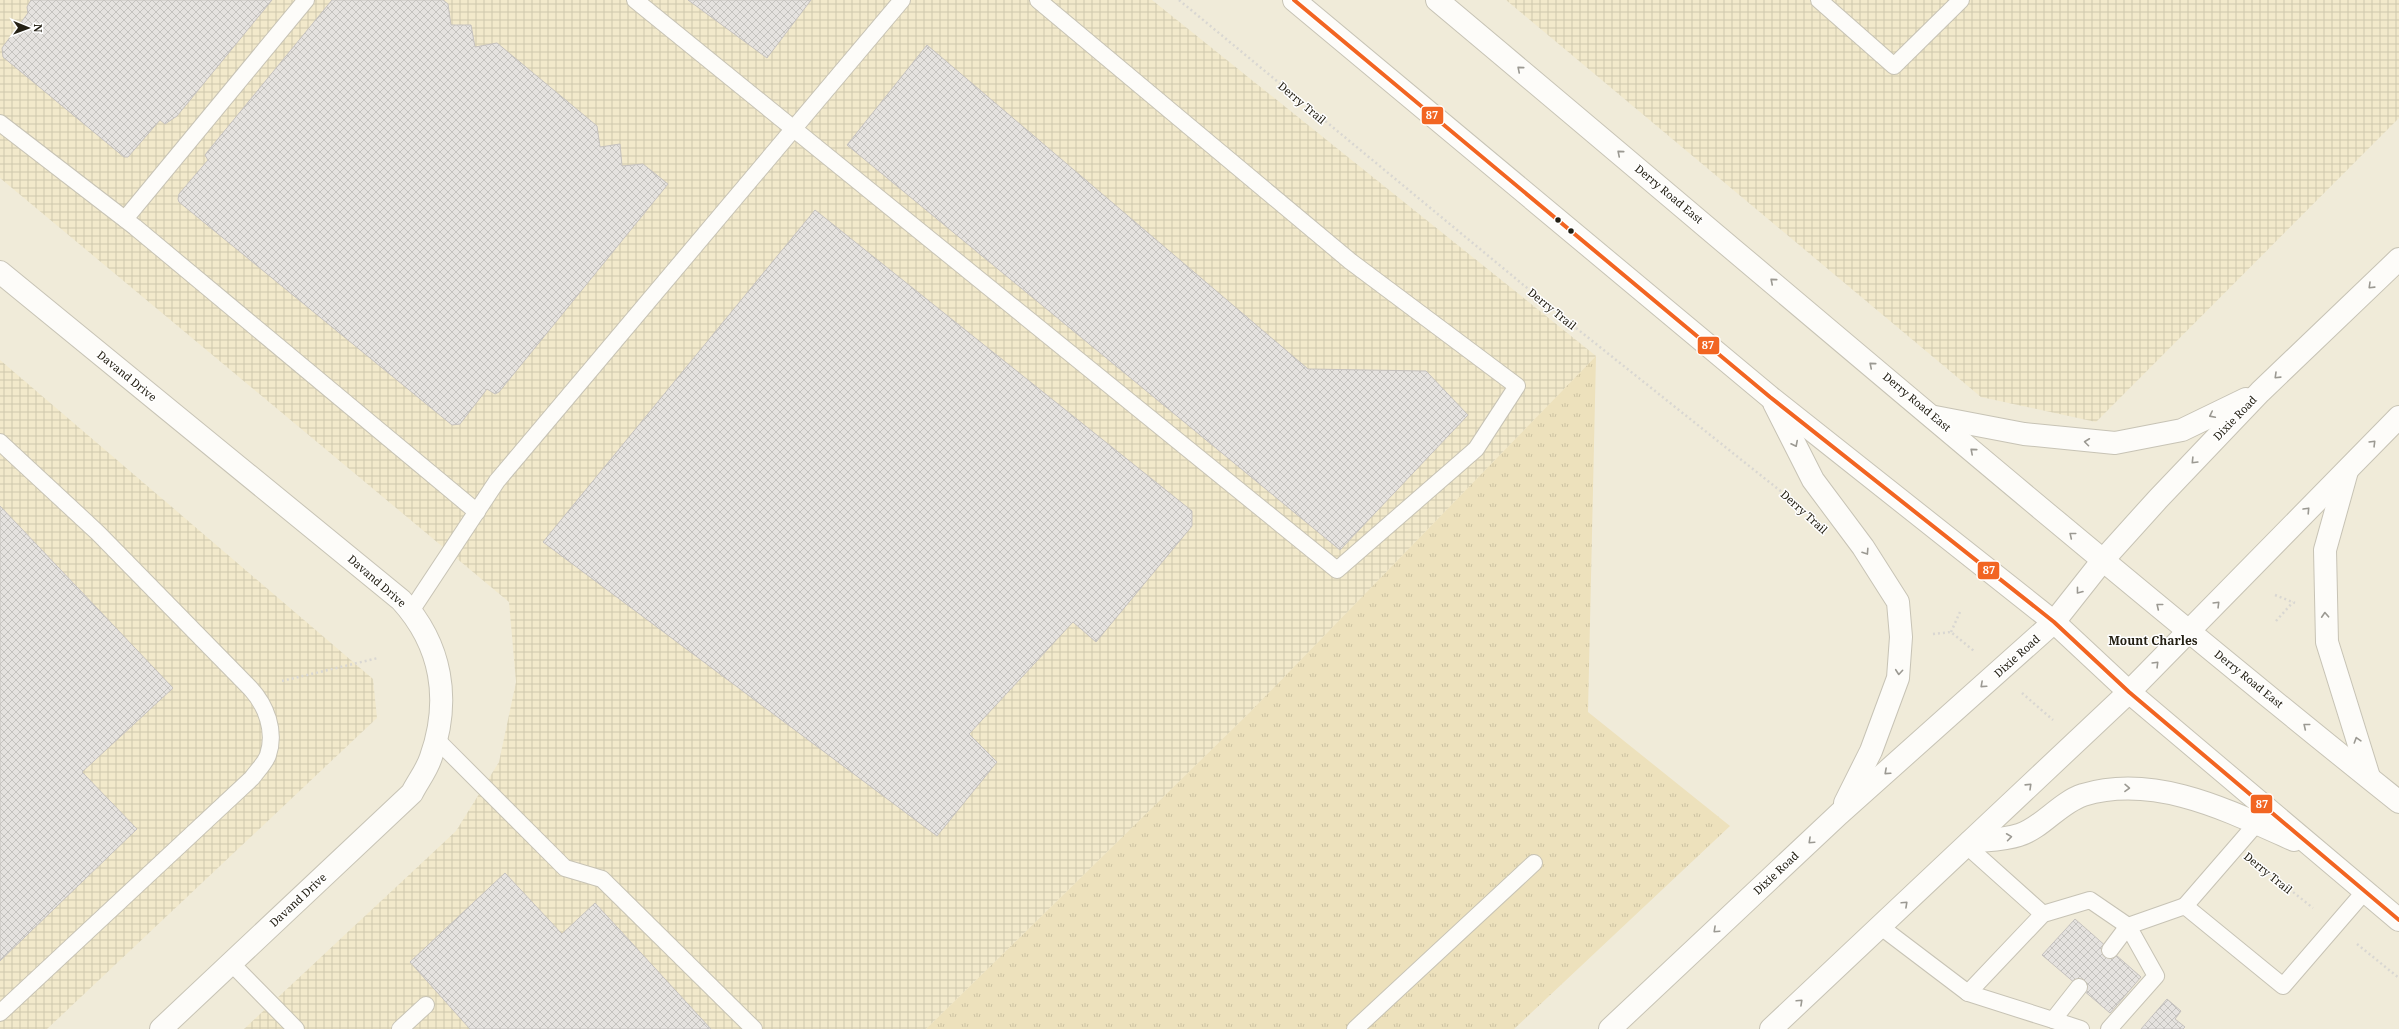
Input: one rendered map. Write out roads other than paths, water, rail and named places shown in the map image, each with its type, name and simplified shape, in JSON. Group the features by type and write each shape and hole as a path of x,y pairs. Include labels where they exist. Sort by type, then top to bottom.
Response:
{"main road":[{"path":"1294,0 1770,397 2054,622 2129,692 2399,920"},
{"name":"Derry Road East","path":"1437,0 1934,417 2051,518 2399,802"},
{"name":"Dixie Road","path":"1610,1029 1839,814 2054,622 2103,560 2260,392 2399,259"},
{"name":"Davand Drive","path":"0,272 401,600 411,611 426,637 438,664 441,689 441,715 431,759 412,793 162,1029"},
{"path":"1934,417 2024,434 2115,444 2182,430 2260,392"},
{"path":"1770,397 1813,480 1863,547 1898,602 1901,637 1898,678 1871,751 1839,814"},
{"path":"1771,1029 1969,844 2076,740 2129,692 2399,417"},
{"path":"2347,470 2325,550 2326,642 2369,777"},
{"path":"1969,844 2019,835 2082,796 2121,788 2157,789 2257,823 2317,850"}],"lane":[{"path":"125,219 306,0"},
{"path":"635,0 1337,570 1476,449 1517,386 1350,261 1038,0"},
{"path":"411,611 497,481 902,0"},
{"path":"1819,0 1894,66 1960,0"},
{"path":"0,123 125,219 476,512"},
{"path":"0,442 98,533 259,697 271,727 268,755 252,778 0,1014"},
{"path":"436,739 565,868 602,879 754,1029"},
{"path":"2110,950 2128,926 2185,906 2235,846 2257,823"},
{"path":"1969,844 2043,914"},
{"path":"1356,1029 1534,863"},
{"path":"2185,906 2283,986 2334,925 2365,891"},
{"path":"1968,992 2043,914 2090,900 2128,926 2156,976 2109,1029"},
{"path":"1882,926 1968,992 2081,1029"},
{"path":"231,963 296,1029"},
{"path":"2053,1020 2079,987"},
{"path":"400,1029 426,1005"}],"district":[{"name":"Mount Charles","path":"2153,641"}]}
